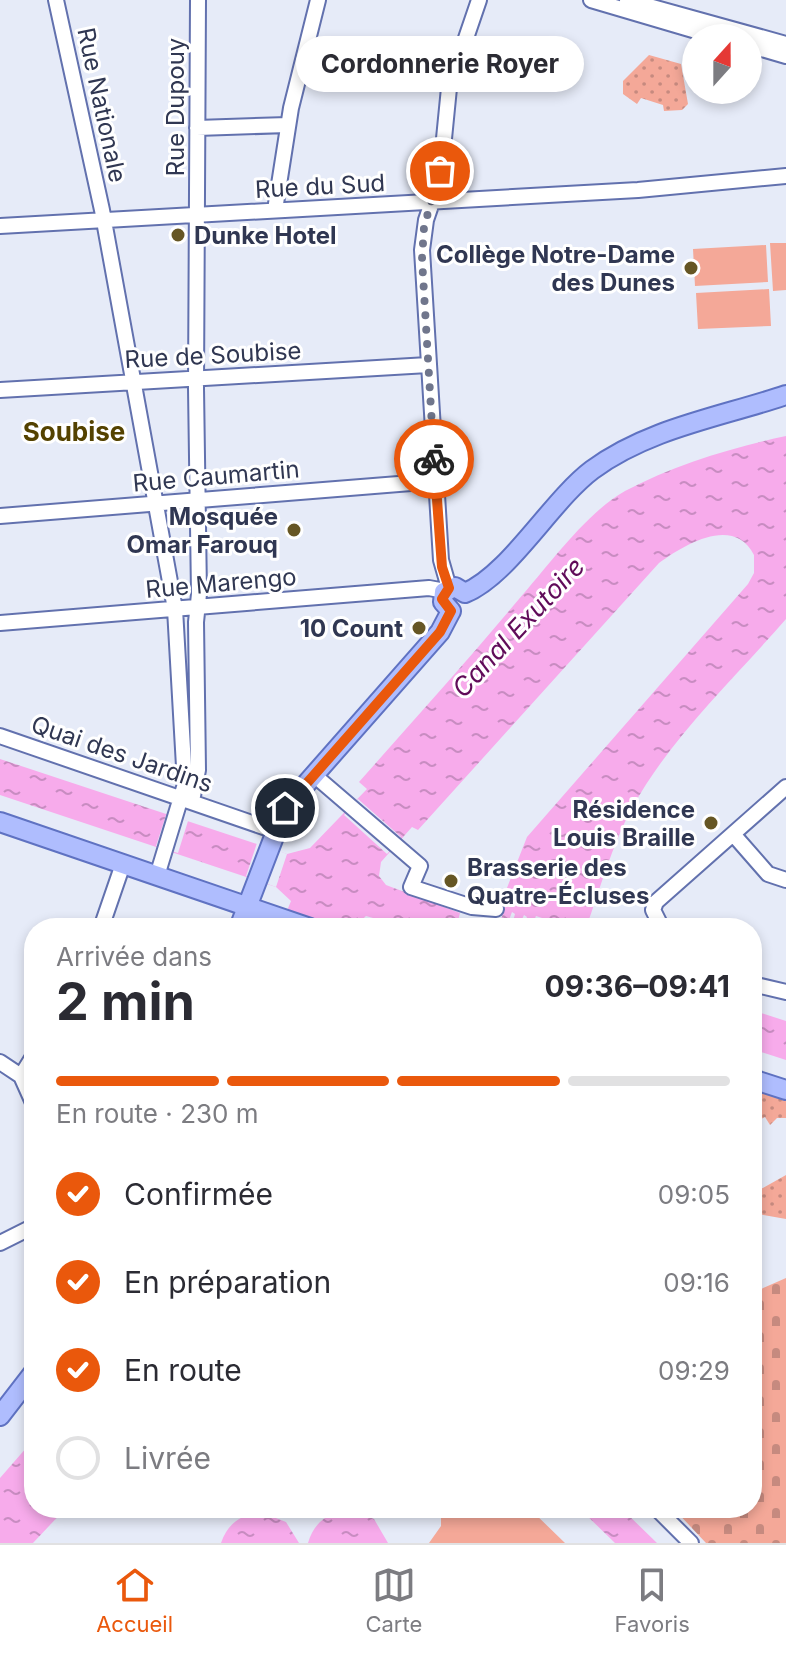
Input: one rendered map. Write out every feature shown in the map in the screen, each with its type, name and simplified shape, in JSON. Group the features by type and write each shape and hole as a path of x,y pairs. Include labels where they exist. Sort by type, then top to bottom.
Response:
{"main road":[{"path":"243,918 285,808 440,632 451,611 463,608 453,590 482,585 566,493 612,457 657,435 786,395"},
{"path":"0,822 123,864 160,868 252,899 280,918"},
{"path":"762,1074 786,1082"},
{"path":"762,1082 786,1090"},
{"path":"0,1416 24,1385"}],"street":[{"name":"Rue Nationale","path":"56,0 104,220 131,382 175,609 185,741 185,803"},
{"name":"Rue Dupouy","path":"185,803 198,770 198,0"},
{"path":"275,210 288,125 318,0"},
{"path":"453,590 442,567 422,250 440,179 449,88 479,0"},
{"path":"591,0 682,27"},
{"path":"627,0 786,44"},
{"path":"762,49 786,56"},
{"path":"197,128 288,125"},
{"name":"Rue du Sud","path":"0,226 662,189 786,176"},
{"name":"Rue de Soubise","path":"0,390 428,365"},
{"name":"Rue Caumartin","path":"0,516 436,481"},
{"name":"Rue Marengo","path":"0,623 429,588 453,590"},
{"name":"Quai des Jardins","path":"0,736 274,834"},
{"path":"314,775 420,866 411,887 472,907 496,909"},
{"path":"657,918 653,910 658,899 786,787"},
{"path":"160,868 185,803"},
{"path":"733,834 768,874 786,880"},
{"path":"104,918 123,864"},
{"path":"762,986 786,992"},
{"path":"0,1062 21,1076 24,1083"},
{"path":"21,1076 24,1071"},
{"path":"0,1243 24,1231"},
{"path":"666,1518 691,1543"}],"green space":[{"path":"649,55 681,64 682,104 688,104 682,110 664,111 663,105 641,98 637,104 623,94 623,81"},
{"path":"770,243 786,243 786,290 773,291"},
{"path":"766,245 768,282 695,286 693,249"},
{"path":"769,289 771,326 698,329 696,293"},
{"path":"762,1093 786,1101 786,1118 777,1118 770,1125 765,1117 762,1119"},
{"path":"786,1175 786,1219 762,1215 762,1188"},
{"path":"786,1278 786,1543 706,1543 682,1518 762,1518 762,1289"},
{"path":"441,1518 539,1518 565,1543 429,1543 441,1526"}],"water":[{"name":"Canal Exutoire","path":"786,436 786,619 684,733 648,782 618,837 589,918 527,918 524,915 523,918 514,918 512,912 510,918 502,918 505,905 501,903 527,837 748,584 754,573 754,555 745,543 734,537 709,537 682,548 659,563 418,830 412,827 381,862 379,876 386,885 460,913 459,918 284,918 291,901 276,887 0,795 0,759 287,854 310,848 367,789 359,782 596,512 625,491 663,473 725,451"},
{"path":"762,1013 786,1021 786,1060 762,1052"},
{"path":"24,1450 24,1518 57,1518 33,1543 0,1543 0,1478"},
{"path":"276,1518 286,1522 299,1543 221,1543 237,1520"},
{"path":"371,1518 388,1543 308,1543 314,1529 324,1519"},
{"path":"589,1518 631,1518 657,1543 615,1543"}],"pier":[{"path":"358,799 401,837 387,854 344,815"},
{"path":"166,815 188,821 178,853 156,846"},
{"path":"257,843 287,854 276,887 246,876"}],"way so far":[{"path":"434,459 422,240 439,185 440,171"}],"place":[{"name":"Cordonnerie Royer","path":"440,171"},
{"name":"Dunke Hotel","path":"178,235"},
{"name":"Collège Notre-Dame des Dunes","path":"691,268"},
{"name":"Mosquée Omar Farouq","path":"294,530"},
{"name":"10 Count","path":"419,628"},
{"name":"Résidence Louis Braille","path":"711,823"},
{"name":"Brasserie des Quatre-Écluses","path":"451,881"}],"district":[{"name":"Soubise","path":"74,431"}],"route":[{"path":"285,808 440,632 448,619 451,611 442,599 449,588 442,567 434,459"}]}
